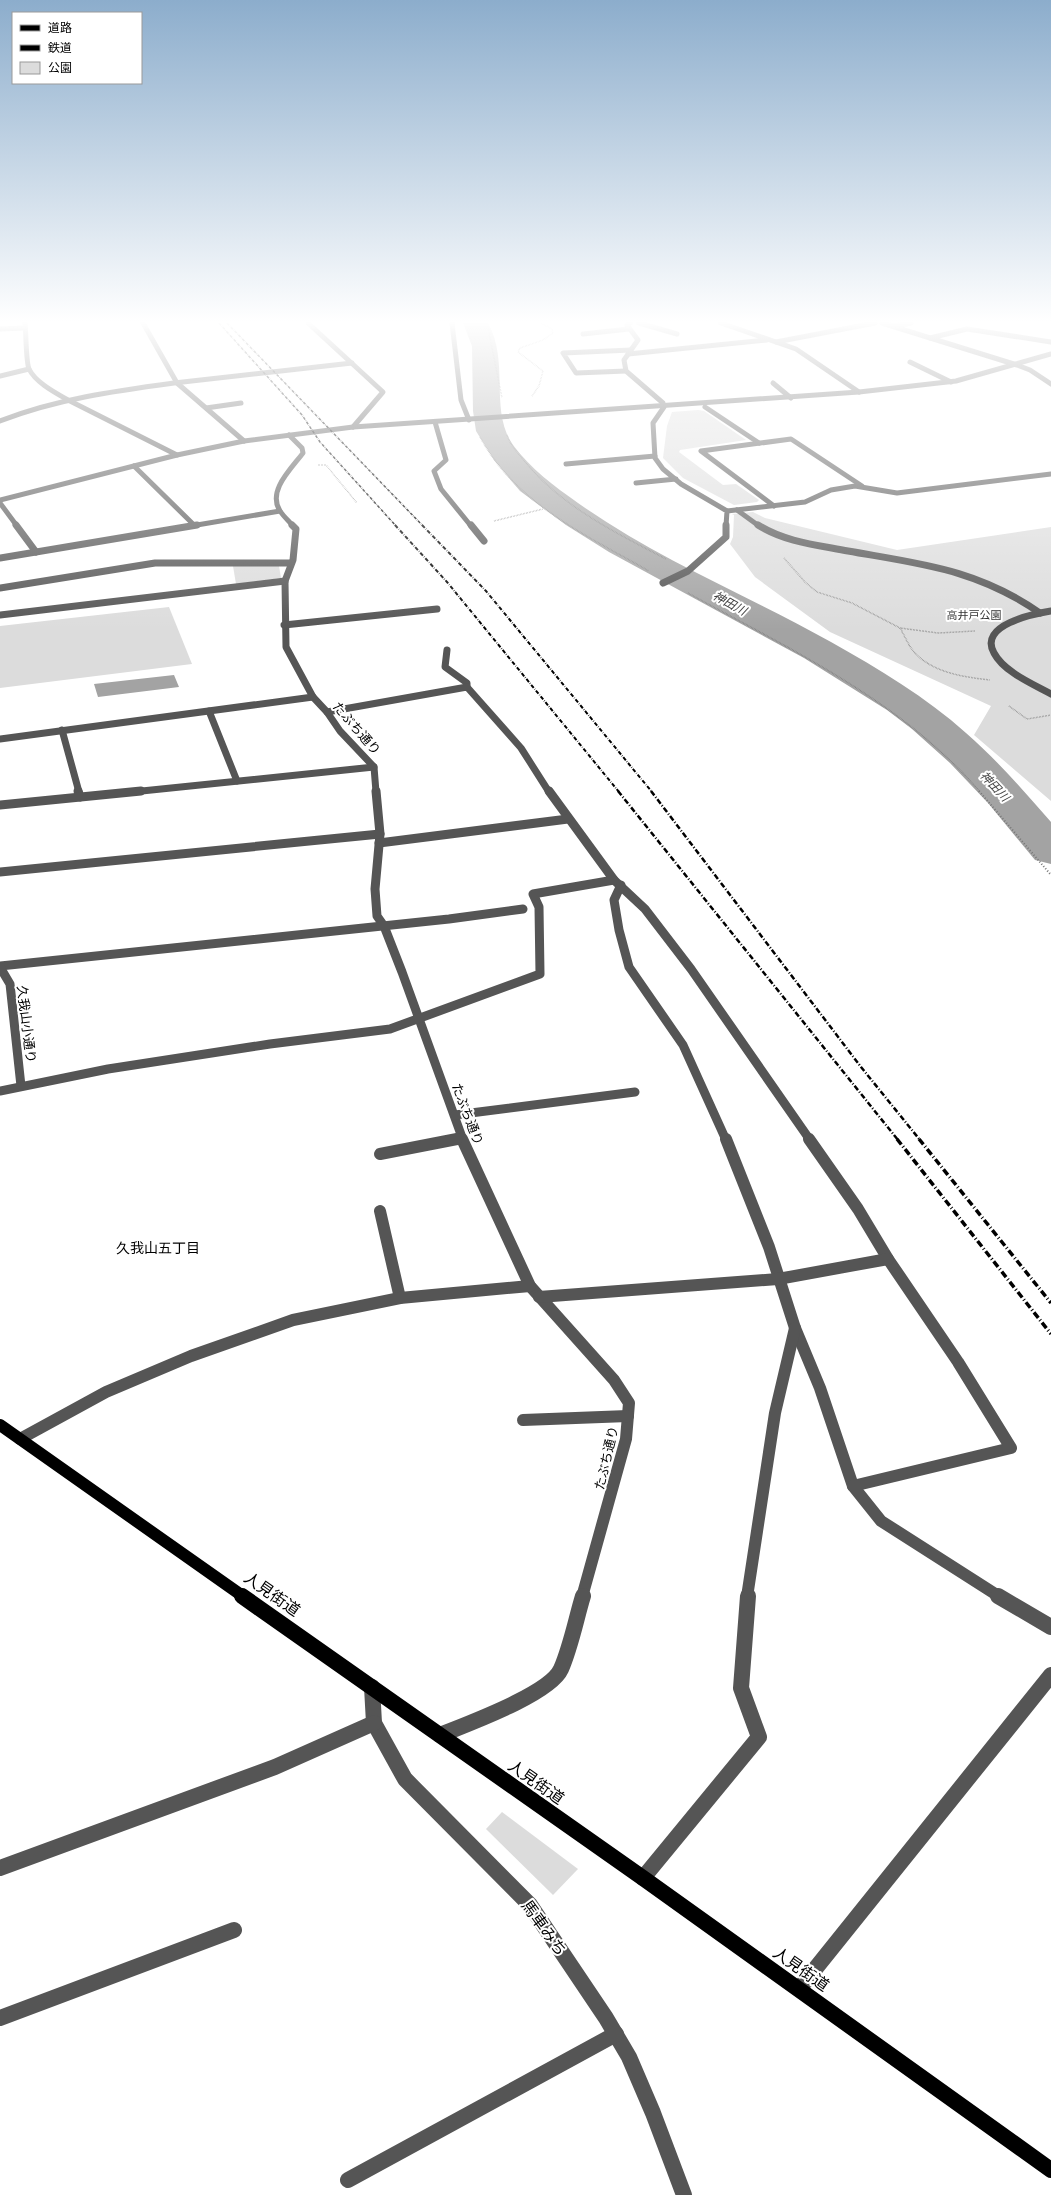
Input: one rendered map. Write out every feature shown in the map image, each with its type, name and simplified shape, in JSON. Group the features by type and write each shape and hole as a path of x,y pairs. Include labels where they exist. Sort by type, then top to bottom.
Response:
{"main road":[{"name":"人見街道","path":"0,1425 643,1878 1051,2170"}],"street":[{"path":"118,425 177,455"},
{"path":"226,425 244,441"},
{"path":"36,552 0,501 177,455 244,441 353,427 379,425"},
{"path":"436,425 446,460 434,471 441,489 484,541"},
{"path":"654,425 655,456 663,469 676,480 727,511 804,502 831,490 855,486 896,493 1051,474"},
{"path":"733,425 759,443"},
{"path":"0,558 280,511 276,500 278,487 303,453 302,448 289,435"},
{"path":"774,506 701,451 791,439 865,488"},
{"path":"566,464 655,456"},
{"path":"562,459 570,469"},
{"path":"134,466 194,525"},
{"path":"636,483 676,480"},
{"path":"737,510 770,532 798,540 961,573 1007,591 1040,613"},
{"name":"たぶち通り","path":"280,511 296,529 296,544 285,581 284,624 286,647 294,666 313,697 327,712 340,731 374,767 379,839 375,889 377,916 384,926 455,1115 462,1138 530,1286 538,1297 585,1345 614,1380 629,1403 626,1439 600,1537 561,1670 546,1686 490,1715 440,1735"},
{"path":"667,581 683,574 726,537 727,511"},
{"path":"0,588 155,563 291,563"},
{"path":"0,615 285,581"},
{"path":"284,624 437,609"},
{"path":"1051,611 1026,616 997,629 992,637 991,647 998,658 1006,666 1051,694"},
{"path":"447,650 445,667 467,683 467,686 521,748 568,819 618,883 645,909 696,976 858,1209 888,1259 958,1362 1011,1448 853,1486"},
{"path":"327,712 467,686"},
{"path":"0,739 313,697"},
{"path":"209,711 237,781"},
{"path":"62,730 80,797"},
{"path":"0,805 374,767"},
{"path":"0,872 379,839 568,819"},
{"path":"0,1091 108,1069 263,1045 390,1029 540,974 539,907 533,894 618,883"},
{"path":"618,883 614,900 619,930 629,967 683,1045 716,1115 768,1247 795,1328 820,1388 853,1486 881,1521 990,1591 1051,1626"},
{"path":"0,967 449,920 523,909"},
{"name":"久我山小通り","path":"0,967 10,984 21,1086"},
{"path":"455,1115 635,1092"},
{"path":"380,1154 462,1138"},
{"path":"380,1211 400,1298"},
{"path":"538,1297 778,1279 888,1259"},
{"path":"20,1439 106,1392 191,1356 293,1320 400,1298 530,1286"},
{"path":"643,1878 759,1737 741,1688 747,1600 775,1413 795,1328"},
{"path":"523,1420 628,1416"},
{"path":"798,1990 1051,1675"},
{"name":"馬車みち","path":"372,1687 374,1723 405,1779 530,1905 616,2034 629,2057 654,2113 684,2195"},
{"path":"0,1868 275,1767 374,1723"},
{"path":"0,2018 234,1930"},
{"path":"348,2180 616,2034"}],"path":[{"path":"472,425 492,458 509,478 544,509 667,581 833,673 895,714 957,765 1051,875"},
{"path":"294,464 326,465 357,503"},
{"path":"472,526 544,509"},
{"path":"770,532 765,535 805,582 816,592 852,603 900,628 938,633 997,629"},
{"path":"900,628 915,654 936,667 953,673 988,680 1025,678"},
{"path":"1009,706 1027,719 1051,715"}],"green space":[{"path":"725,425 746,440 680,450 679,452 723,485 736,484 759,500 757,502 734,505 683,478 663,458 667,426"},
{"name":"高井戸公園","path":"753,512 765,518 897,550 1051,527 1051,801 974,735 991,706 830,632 755,577 730,544 733,537 734,515 732,514"},
{"path":"233,566 279,566 281,578 236,584"},
{"path":"169,607 192,664 0,688 0,626"},
{"path":"502,1812 578,1869 553,1895 486,1829"}],"shaded area":[{"path":"174,675 179,687 98,697 94,684"}],"waterway":[{"name":"神田川","path":"489,425 499,446 531,484 578,518 621,545 846,666 901,701 965,754 1003,794 1051,850"}],"railway":[{"path":"309,425 320,442 396,526"},
{"path":"326,425 423,526"},
{"path":"395,525 447,582 619,792"},
{"path":"422,525 486,591 652,792"},
{"path":"618,791 898,1140"},
{"path":"651,791 861,1067 920,1140"},
{"path":"897,1139 1051,1334"},
{"path":"919,1139 1051,1303"}],"district":[{"name":"久我山五丁目","path":"158,1248"}]}
